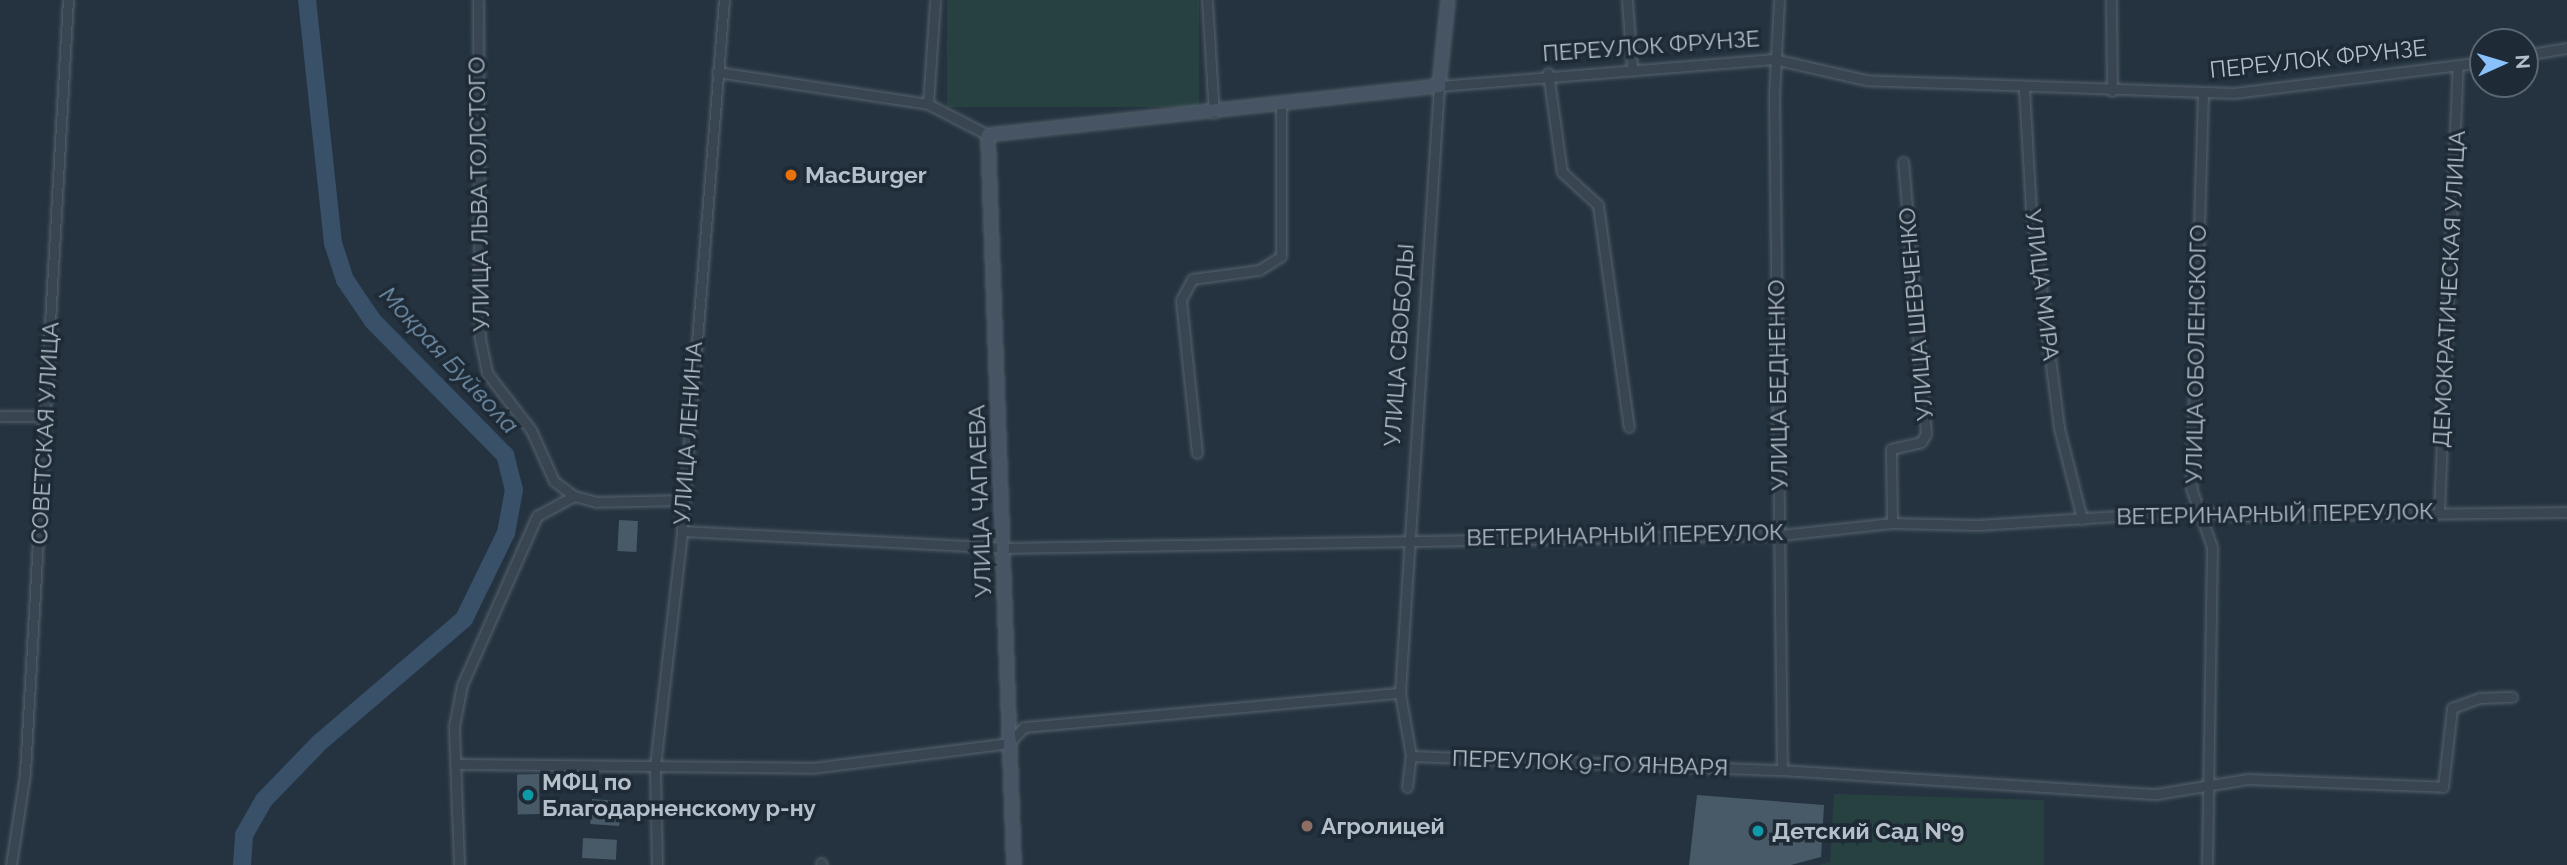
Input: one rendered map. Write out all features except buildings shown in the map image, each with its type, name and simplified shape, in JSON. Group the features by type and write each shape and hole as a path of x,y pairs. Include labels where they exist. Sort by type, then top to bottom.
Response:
{"main road":[{"name":"УЛИЦА СВОБОДЫ","path":"1439,86 1448,0"},
{"name":"ПЕРЕУЛОК ФРУНЗЕ","path":"988,135 1282,107 1439,86"},
{"name":"УЛИЦА ЧАПАЕВА","path":"988,135 1014,865"}],"street":[{"name":"СОВЕТСКАЯ УЛИЦА","path":"11,865 25,774 68,0"},
{"name":"УЛИЦА ЛЬВА ТОЛСТОГО","path":"478,0 480,339 487,373 531,430 554,481 574,496"},
{"name":"УЛИЦА ЛЕНИНА","path":"657,865 655,766 682,531 681,500 724,0"},
{"path":"928,104 935,0"},
{"path":"1207,0 1214,114"},
{"path":"1627,0 1632,68"},
{"name":"УЛИЦА БЕДНЕНКО","path":"1779,0 1774,59 1782,770"},
{"path":"2111,0 2112,91"},
{"path":"2539,53 2567,48"},
{"name":"ПЕРЕУЛОК ФРУНЗЕ","path":"1439,86 1548,73 1774,59 1866,80 2024,89 2203,92 2469,64"},
{"name":"ДЕМОКРАТИЧЕСКАЯ УЛИЦА","path":"2439,511 2458,66"},
{"path":"717,72 928,104 988,135"},
{"path":"1548,73 1562,172 1598,205 1629,427"},
{"name":"УЛИЦА СВОБОДЫ","path":"1400,693 1406,537 1439,86"},
{"name":"УЛИЦА МИРА","path":"2024,89 2039,272 2069,480 2082,519"},
{"name":"УЛИЦА ОБОЛЕНСКОГО","path":"2203,92 2192,488 2196,511 2212,547 2207,865"},
{"path":"1198,453 1181,300 1192,279 1259,271 1280,256 1282,107"},
{"name":"УЛИЦА ШЕВЧЕНКО","path":"1892,523 1891,449 1921,442 1926,434 1903,162"},
{"path":"0,416 46,416"},
{"path":"459,865 456,714 488,616 537,516 574,496 596,502 681,500"},
{"name":"ВЕТЕРИНАРНЫЙ ПЕРЕУЛОК","path":"682,531 1002,548 1406,537 1781,535 1892,523 2082,519 2196,511 2239,516 2439,511 2567,512"},
{"path":"457,764 812,768 1009,743 1024,727 1400,693 1410,756 1407,786"},
{"name":"ПЕРЕУЛОК 9-ГО ЯНВАРЯ","path":"1410,756 1782,770 2156,794 2248,779 2442,786 2452,708 2479,698 2512,697"}],"green space":[{"path":"947,0 1199,0 1199,107 947,107"},
{"path":"1834,794 2044,800 2044,865 1818,865 1830,862"}],"waterway":[{"name":"Мокрая Буйвола","path":"242,865 244,835 264,800 319,743 464,619 506,533 514,490 505,455 373,321 345,280 333,243 307,0"}],"place":[{"name":"MacBurger","path":"791,175"},
{"name":"МФЦ по Благодарненскому р-ну","path":"528,795"},
{"name":"Агролицей","path":"1307,826"},
{"name":"Детский Сад №9","path":"1758,831"}]}
